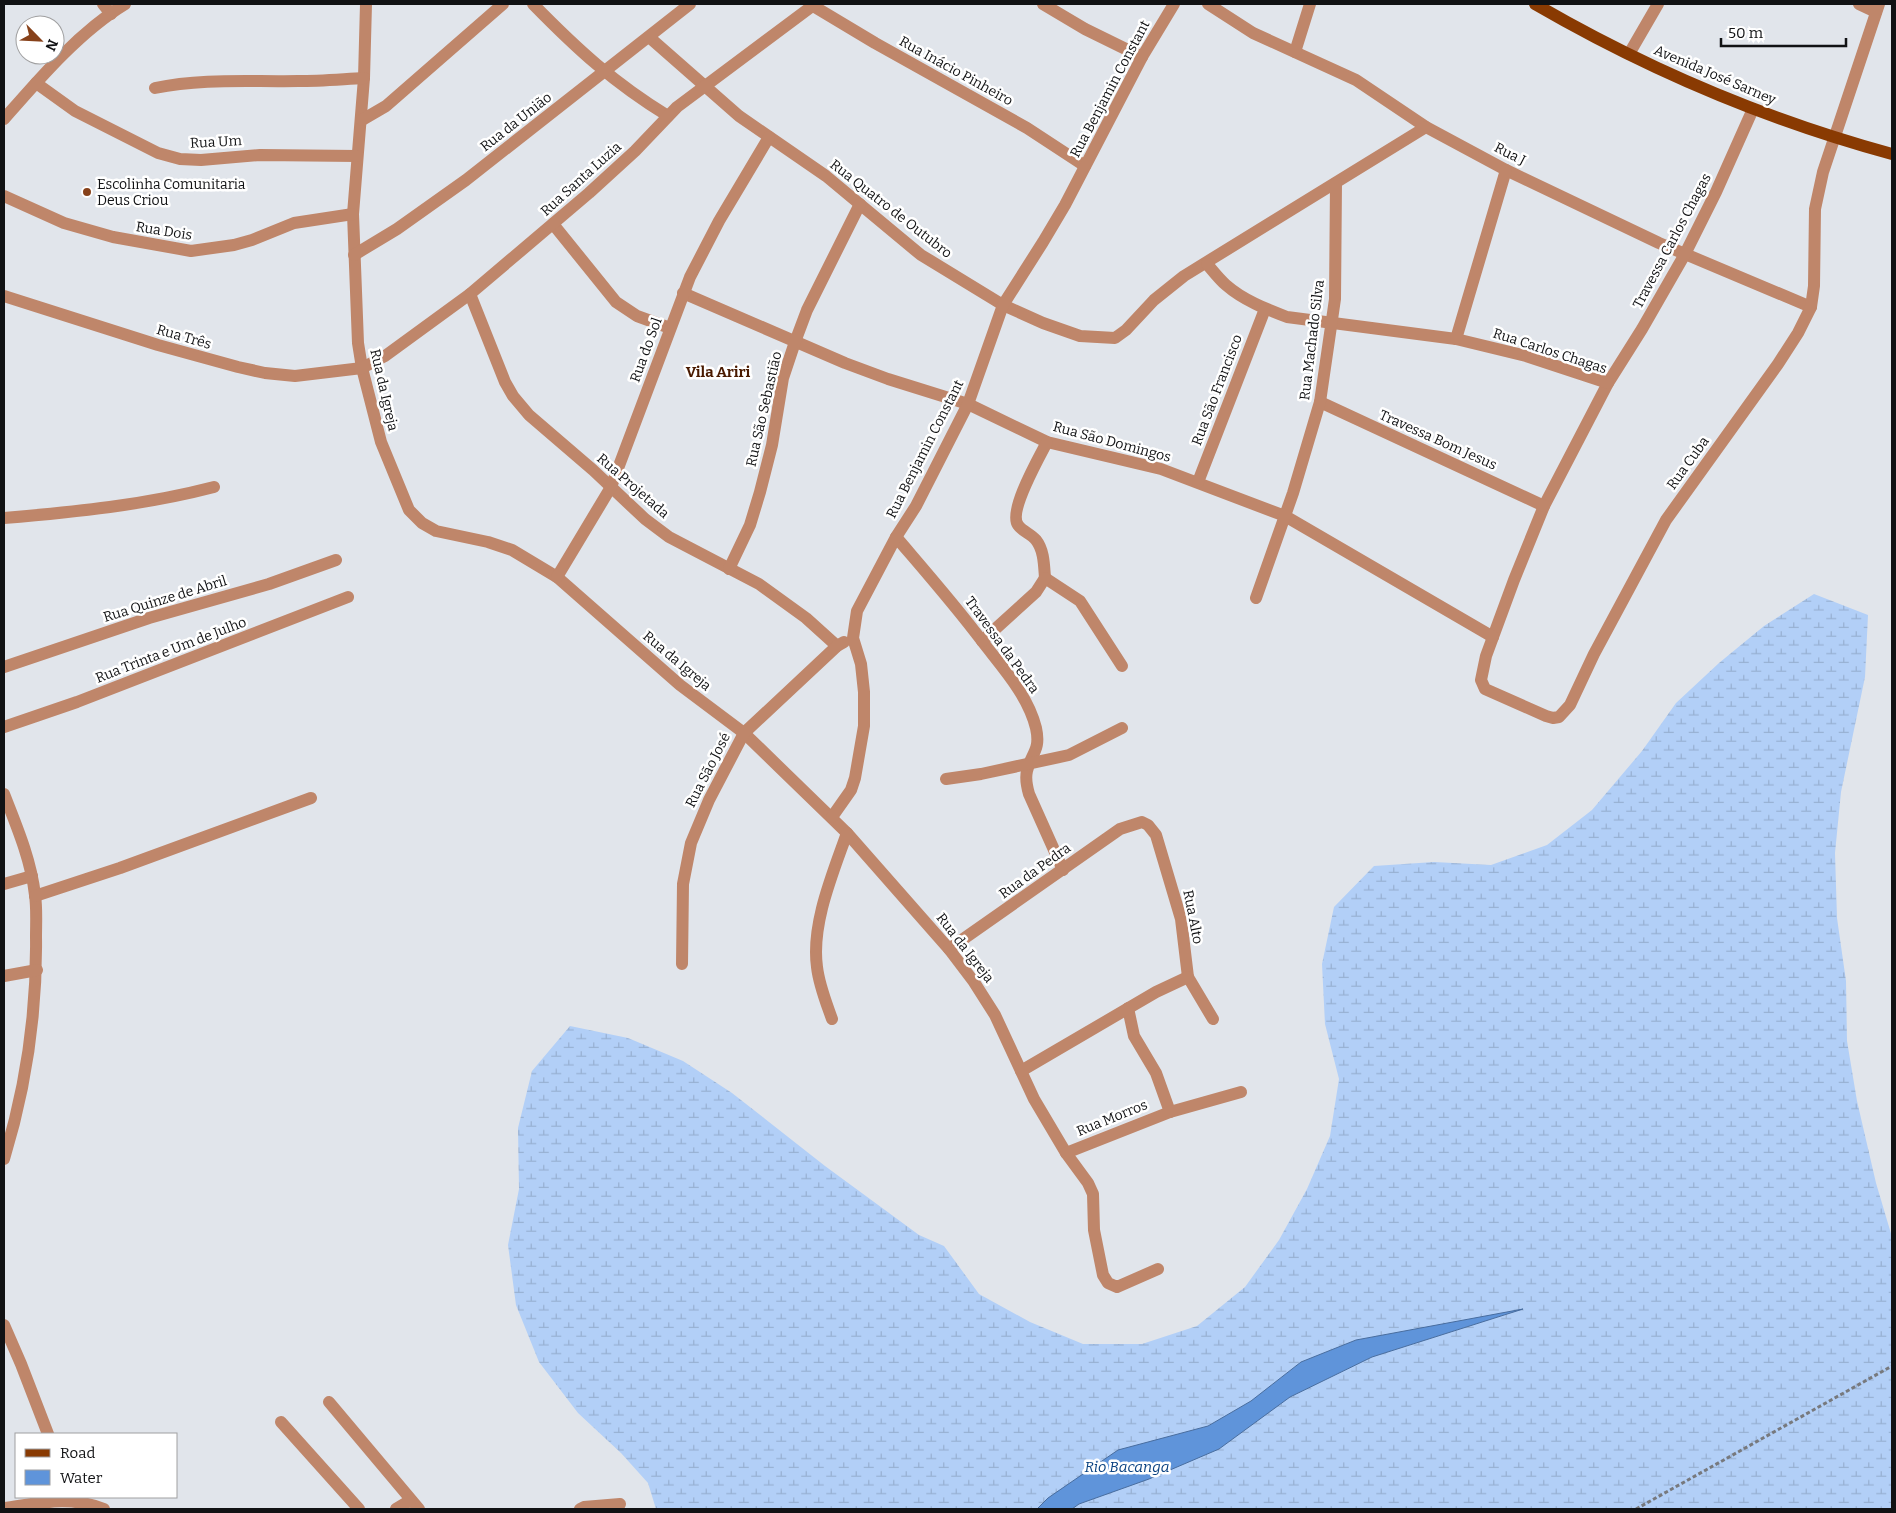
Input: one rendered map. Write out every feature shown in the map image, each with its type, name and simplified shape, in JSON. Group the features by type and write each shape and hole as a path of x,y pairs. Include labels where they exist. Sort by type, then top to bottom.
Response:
{"main road":[{"name":"Avenida José Sarney","path":"1535,4 1630,54 1753,109 1834,138 1892,154"}],"street":[{"path":"4,119 36,83 87,33 107,9 125,4"},
{"name":"Rua da Igreja","path":"366,4 362,120 357,156 353,214 358,343 362,368 381,442 409,510 422,523 436,531 488,542 512,550 557,576 680,685 744,733 832,817 949,950 974,982 995,1015 1034,1099 1066,1153 1088,1183 1092,1194 1094,1230 1103,1274 1108,1283 1117,1287 1158,1270"},
{"path":"362,120 386,106 503,4"},
{"path":"534,4 569,41 603,72 636,97 668,116"},
{"name":"Rua da União","path":"354,255 397,229 466,180 690,4"},
{"name":"Rua Santa Luzia","path":"362,368 384,356 470,294 635,151 668,116 812,4"},
{"name":"Rua Inácio Pinheiro","path":"812,4 1027,128 1085,166"},
{"path":"1042,4 1085,29 1142,57"},
{"name":"Rua Benjamin Constant","path":"832,817 851,790 855,778 864,726 864,692 861,664 853,638 857,611 896,537 916,506 968,404 1003,305 1043,242 1142,57 1174,4"},
{"name":"Rua J","path":"1208,4 1253,33 1356,80 1426,127 1506,170 1684,254 1811,307"},
{"path":"1295,52 1310,4"},
{"path":"1630,54 1658,4"},
{"path":"1859,4 1877,8"},
{"name":"Rua Cuba","path":"1482,684 1494,694 1546,716 1559,717 1564,712 1666,520 1778,364 1798,332 1811,307 1814,286 1815,209 1822,172 1877,8"},
{"name":"Rua Quatro de Outubro","path":"649,37 739,116 826,176 921,255 1003,305 1042,323 1080,336 1115,338 1184,276 1207,264 1282,215 1336,183"},
{"path":"155,88 174,84 364,78"},
{"name":"Rua Um","path":"36,83 90,120 158,153 180,159 201,160 260,155 357,156"},
{"name":"Travessa Carlos Chagas","path":"1608,383 1642,330 1684,254 1716,192 1753,109"},
{"path":"1336,183 1426,127"},
{"name":"Rua do Sol","path":"557,576 611,487 628,446 683,293 720,221 769,137"},
{"path":"1456,339 1506,170"},
{"name":"Rua Machado Silva","path":"1256,598 1285,516 1320,402 1335,298 1336,183"},
{"name":"Rua Dois","path":"4,196 64,223 113,237 191,251 234,245 252,240 294,223 353,214"},
{"name":"Rua São Sebastião","path":"729,569 750,525 760,492 772,446 783,378 795,342 807,310 860,204"},
{"path":"553,224 616,302 637,316 670,328"},
{"name":"Rua Carlos Chagas","path":"1207,264 1226,285 1265,309 1287,317 1456,339 1526,356 1608,383 1544,506 1486,656 1481,680 1482,684"},
{"name":"Rua São Domingos","path":"683,293 795,342 888,379 968,404 1048,442 1161,470 1198,482 1285,516 1493,637"},
{"name":"Rua Projetada","path":"470,294 492,352 513,396 528,415 645,519 669,537 759,584 781,598 837,646"},
{"name":"Rua Três","path":"4,296 158,345 266,373 295,376 362,368"},
{"name":"Rua São Francisco","path":"1198,482 1265,309"},
{"name":"Travessa Bom Jesus","path":"1320,402 1544,506"},
{"path":"982,641 1036,592 1045,578 1042,555 1036,540 1018,524 1015,518 1017,504 1048,442"},
{"path":"4,518 116,507 179,496 214,486"},
{"name":"Travessa da Pedra","path":"896,537 982,641 1006,672 1027,705 1036,727 1038,743 1030,762 1026,782 1029,794 1062,870"},
{"name":"Rua Quinze de Abril","path":"4,667 149,618 269,584 336,560"},
{"path":"1045,578 1080,601 1122,666"},
{"name":"Rua Trinta e Um de Julho","path":"4,727 76,702 348,598"},
{"name":"Rua São José","path":"682,964 683,884 691,843 708,800 744,733 837,646 853,638"},
{"path":"946,779 981,774 1069,755 1122,728"},
{"path":"4,794 23,843 32,876 35,896 36,970 32,1027 21,1092 8,1131 4,1159"},
{"path":"35,896 120,868 311,798"},
{"name":"Rua da Pedra","path":"949,950 1120,829 1142,822"},
{"name":"Rua Alto","path":"1142,822 1148,825 1156,835 1170,881 1181,919 1188,977 1213,1019"},
{"path":"832,1019 820,985 816,966 817,935 831,881 847,833"},
{"path":"4,884 32,876"},
{"path":"4,976 36,970"},
{"path":"1021,1071 1156,992 1188,977"},
{"name":"Rua Morros","path":"1128,1008 1134,1036 1156,1073 1170,1112"},
{"name":"Rua Morros","path":"1066,1153 1170,1112 1241,1092"},
{"path":"4,1325 22,1364 48,1433"},
{"path":"329,1402 415,1505 396,1509"},
{"path":"281,1422 358,1509"},
{"path":"4,1508 73,1499 104,1509"},
{"path":"580,1509 620,1504"}],"path":[{"path":"1636,1509 1892,1366"}],"green space":[{"path":"1814,594 1868,615 1865,677 1841,792 1835,853 1837,918 1846,981 1847,1041 1857,1101 1876,1183 1892,1237 1892,1509 1072,1509 1079,1504 1219,1449 1290,1397 1372,1357 1517,1311 1356,1340 1301,1362 1251,1401 1208,1426 1167,1437 1048,1498 1037,1509 656,1509 648,1483 621,1453 578,1413 539,1362 516,1305 508,1245 519,1189 518,1128 532,1071 570,1026 628,1038 683,1061 732,1093 825,1166 919,1235 944,1246 979,1294 1030,1322 1083,1344 1142,1344 1197,1326 1245,1287 1279,1240 1307,1189 1330,1136 1339,1079 1325,1024 1322,964 1334,907 1374,866 1434,862 1491,865 1547,845 1592,810 1642,751 1676,703 1719,663 1764,626"}],"water":[{"name":"Rio Bacanga","path":"1523,1309 1372,1357 1290,1397 1219,1449 1149,1479 1079,1504 1072,1509 1037,1509 1048,1498 1118,1450 1208,1426 1251,1401 1301,1362 1356,1340"}],"place":[{"name":"Escolinha Comunitaria Deus Criou","path":"87,192"}],"district":[{"name":"Vila Ariri","path":"718,372"}]}
